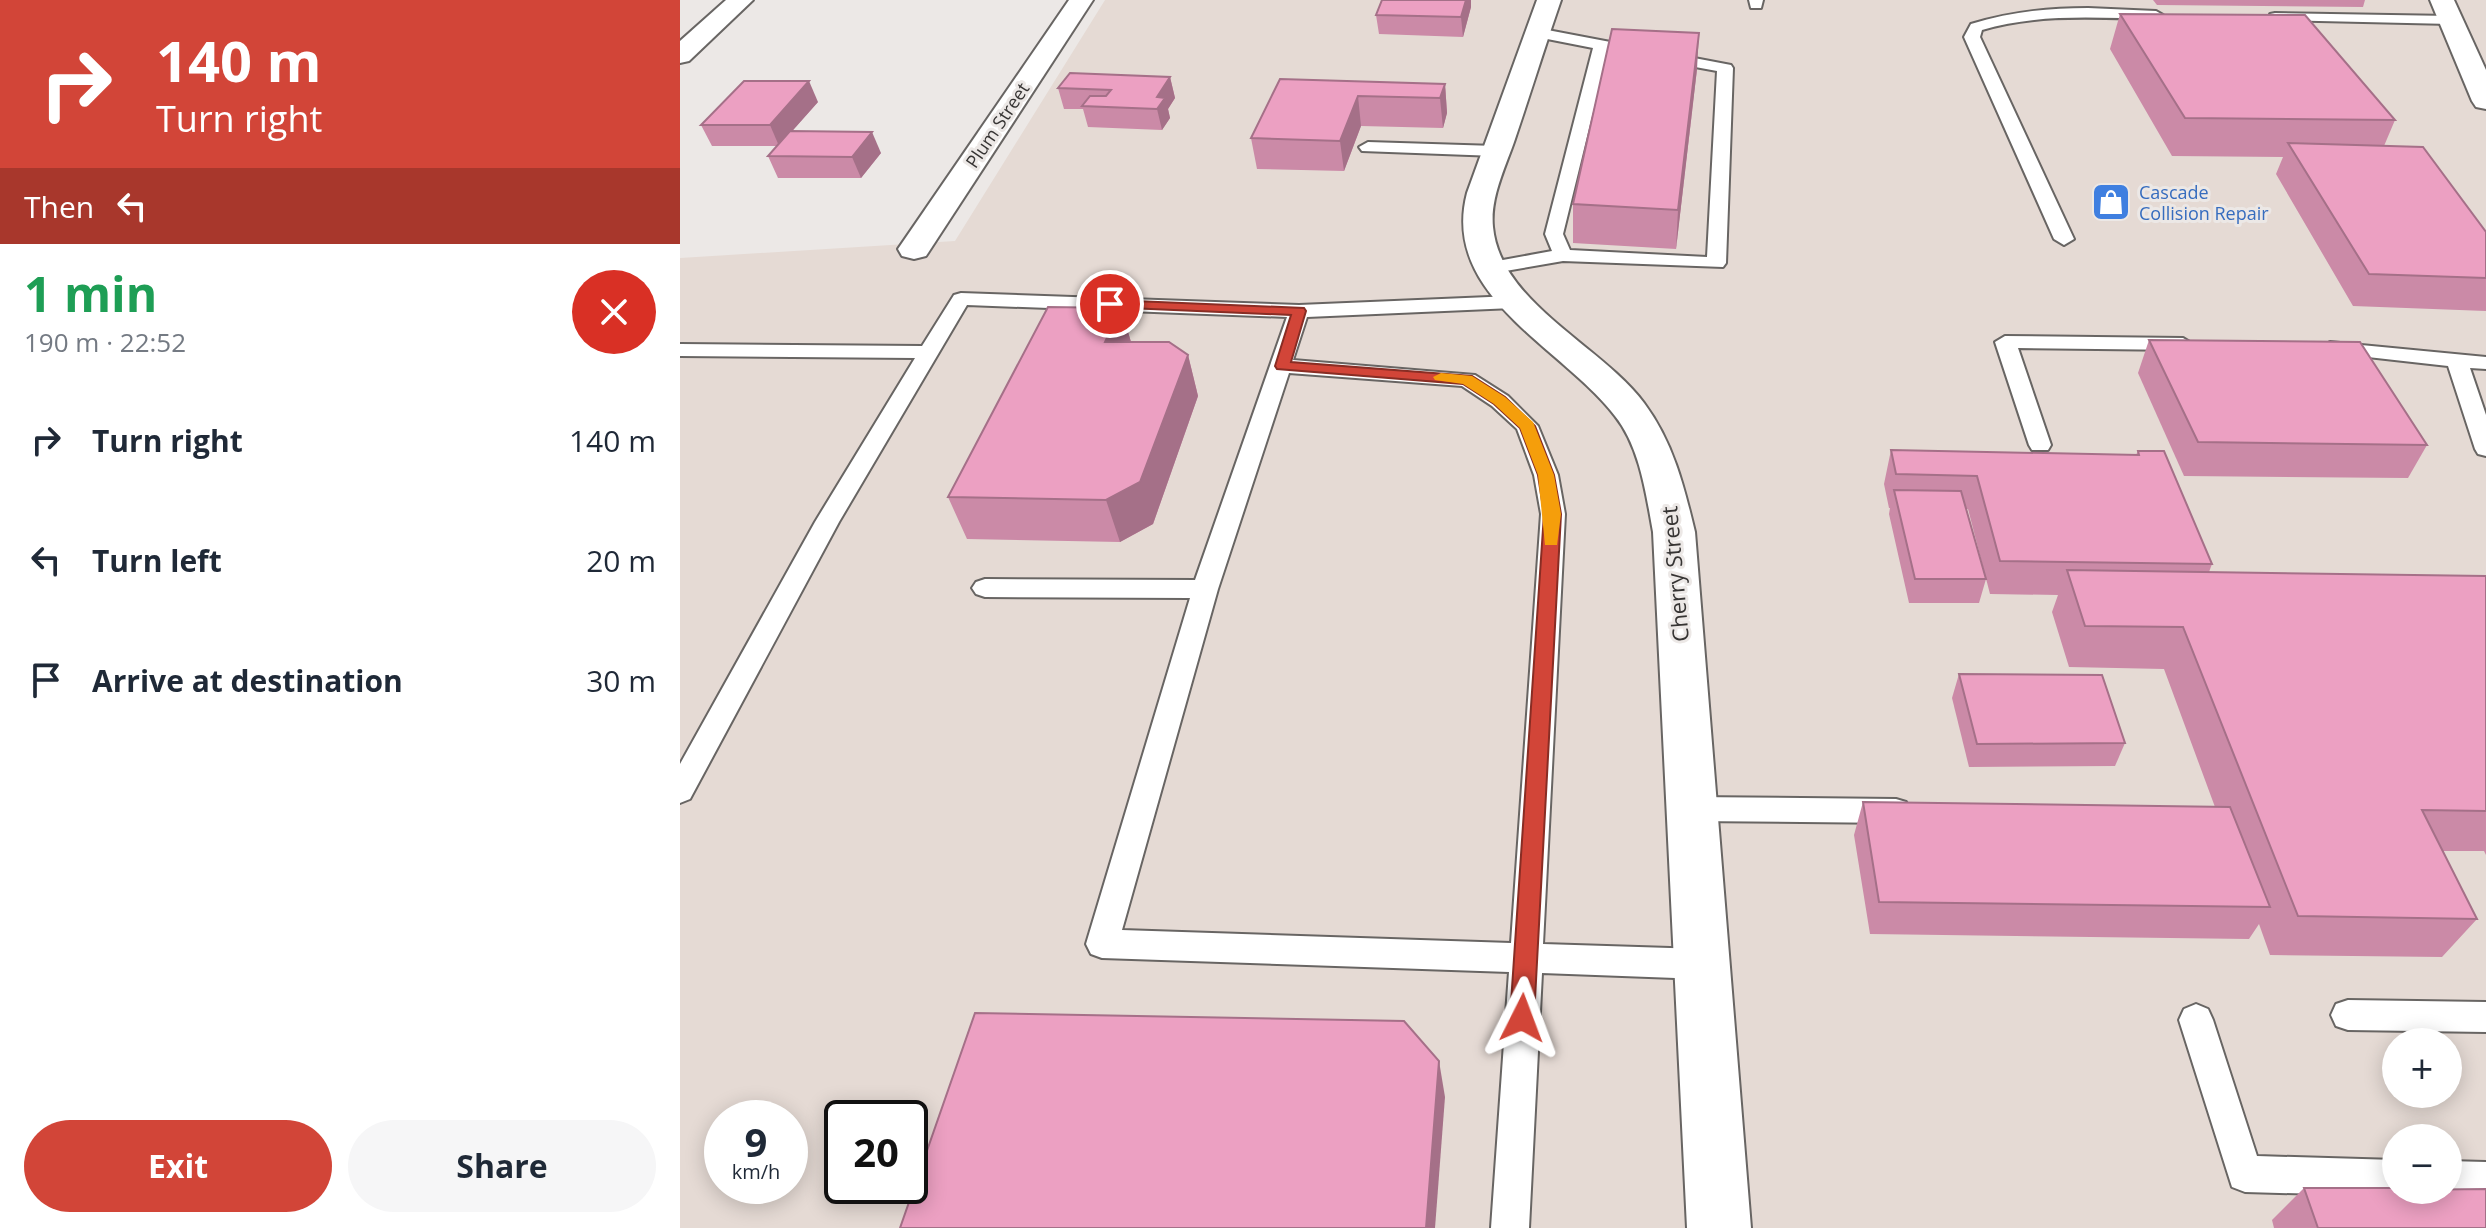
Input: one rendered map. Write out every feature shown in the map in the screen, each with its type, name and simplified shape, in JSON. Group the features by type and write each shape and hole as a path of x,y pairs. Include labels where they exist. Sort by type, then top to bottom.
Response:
{"main road":[{"path":"680,55 741,0"},
{"name":"Plum Street","path":"914,249 1081,0"},
{"path":"1501,285 1479,247 1477,225 1496,151 1549,0"},
{"path":"2446,10 2486,101"},
{"name":"Cherry Street","path":"1501,285 1630,409 1661,467 1674,532 1719,1228"}],"lane":[{"path":"2257,17 2446,10"},
{"path":"2064,239 1972,37 1976,27 1999,18 2026,15 2180,16"},
{"path":"680,791 827,522 961,299 1299,311 1501,285 1563,255 1716,263 1725,68 1537,33"},
{"path":"1563,255 1554,234 1602,43"},
{"path":"1368,147 1496,151"},
{"path":"1299,311 1205,589 1102,944 1702,964"},
{"path":"2040,445 2005,342 2211,344"},
{"path":"2306,345 2486,363"},
{"path":"680,350 929,352"},
{"path":"2457,360 2486,449"},
{"path":"1282,366 1467,380 1500,401 1527,426 1546,475 1553,514 1510,1228"},
{"path":"985,588 1205,589"},
{"path":"1691,809 1930,811"},
{"path":"2348,1015 2486,1017"},
{"path":"2196,1020 2245,1174 2382,1178"},
{"path":"2462,1179 2486,1180"}],"shaded area":[{"path":"1105,0 2486,0 2486,1228 680,1228 680,258 955,241"}],"building":[{"path":"1382,0 1466,0 1461,17 1376,15"},
{"path":"2120,14 2305,15 2395,120 2185,118"},
{"path":"1612,29 1699,33 1678,210 1573,204"},
{"path":"1070,73 1170,77 1157,97 1165,98 1157,109 1082,106 1090,96 1106,96 1111,90 1058,88"},
{"path":"1280,79 1445,84 1440,98 1358,96 1340,141 1251,138"},
{"path":"744,81 809,81 770,125 701,125"},
{"path":"790,131 872,132 852,157 768,156"},
{"path":"2288,143 2423,147 2486,232 2486,278 2369,274"},
{"path":"1048,307 1121,308 1105,342 1169,342 1188,355 1140,482 1106,500 948,497"},
{"path":"2149,340 2360,342 2427,445 2198,442"},
{"path":"1891,450 2139,455 2138,451 2164,451 2212,564 2000,561 1977,476 1896,474"},
{"path":"1894,490 1961,491 1986,579 1915,579"},
{"path":"2067,570 2486,576 2486,811 2422,810 2477,919 2298,916 2183,627 2085,626"},
{"path":"1959,674 2102,675 2125,743 1977,744"},
{"path":"1863,802 2230,807 2270,907 1879,902"},
{"path":"975,1013 1404,1021 1439,1061 1426,1228 900,1228 908,1204 928,1204 928,1148"},
{"path":"2304,1188 2382,1188 2382,1204 2462,1204 2462,1189 2486,1189 2486,1228 2318,1228"}],"slow traffic":[{"path":"1441,377 1467,380 1500,401 1527,426 1546,475 1553,514 1551,540"}],"place":[{"name":"Cascade Collision Repair","path":"2111,202"}],"route":[{"path":"1110,304 1299,311 1282,366 1467,380 1500,401 1527,426 1546,475 1553,514 1522,1018"}]}
